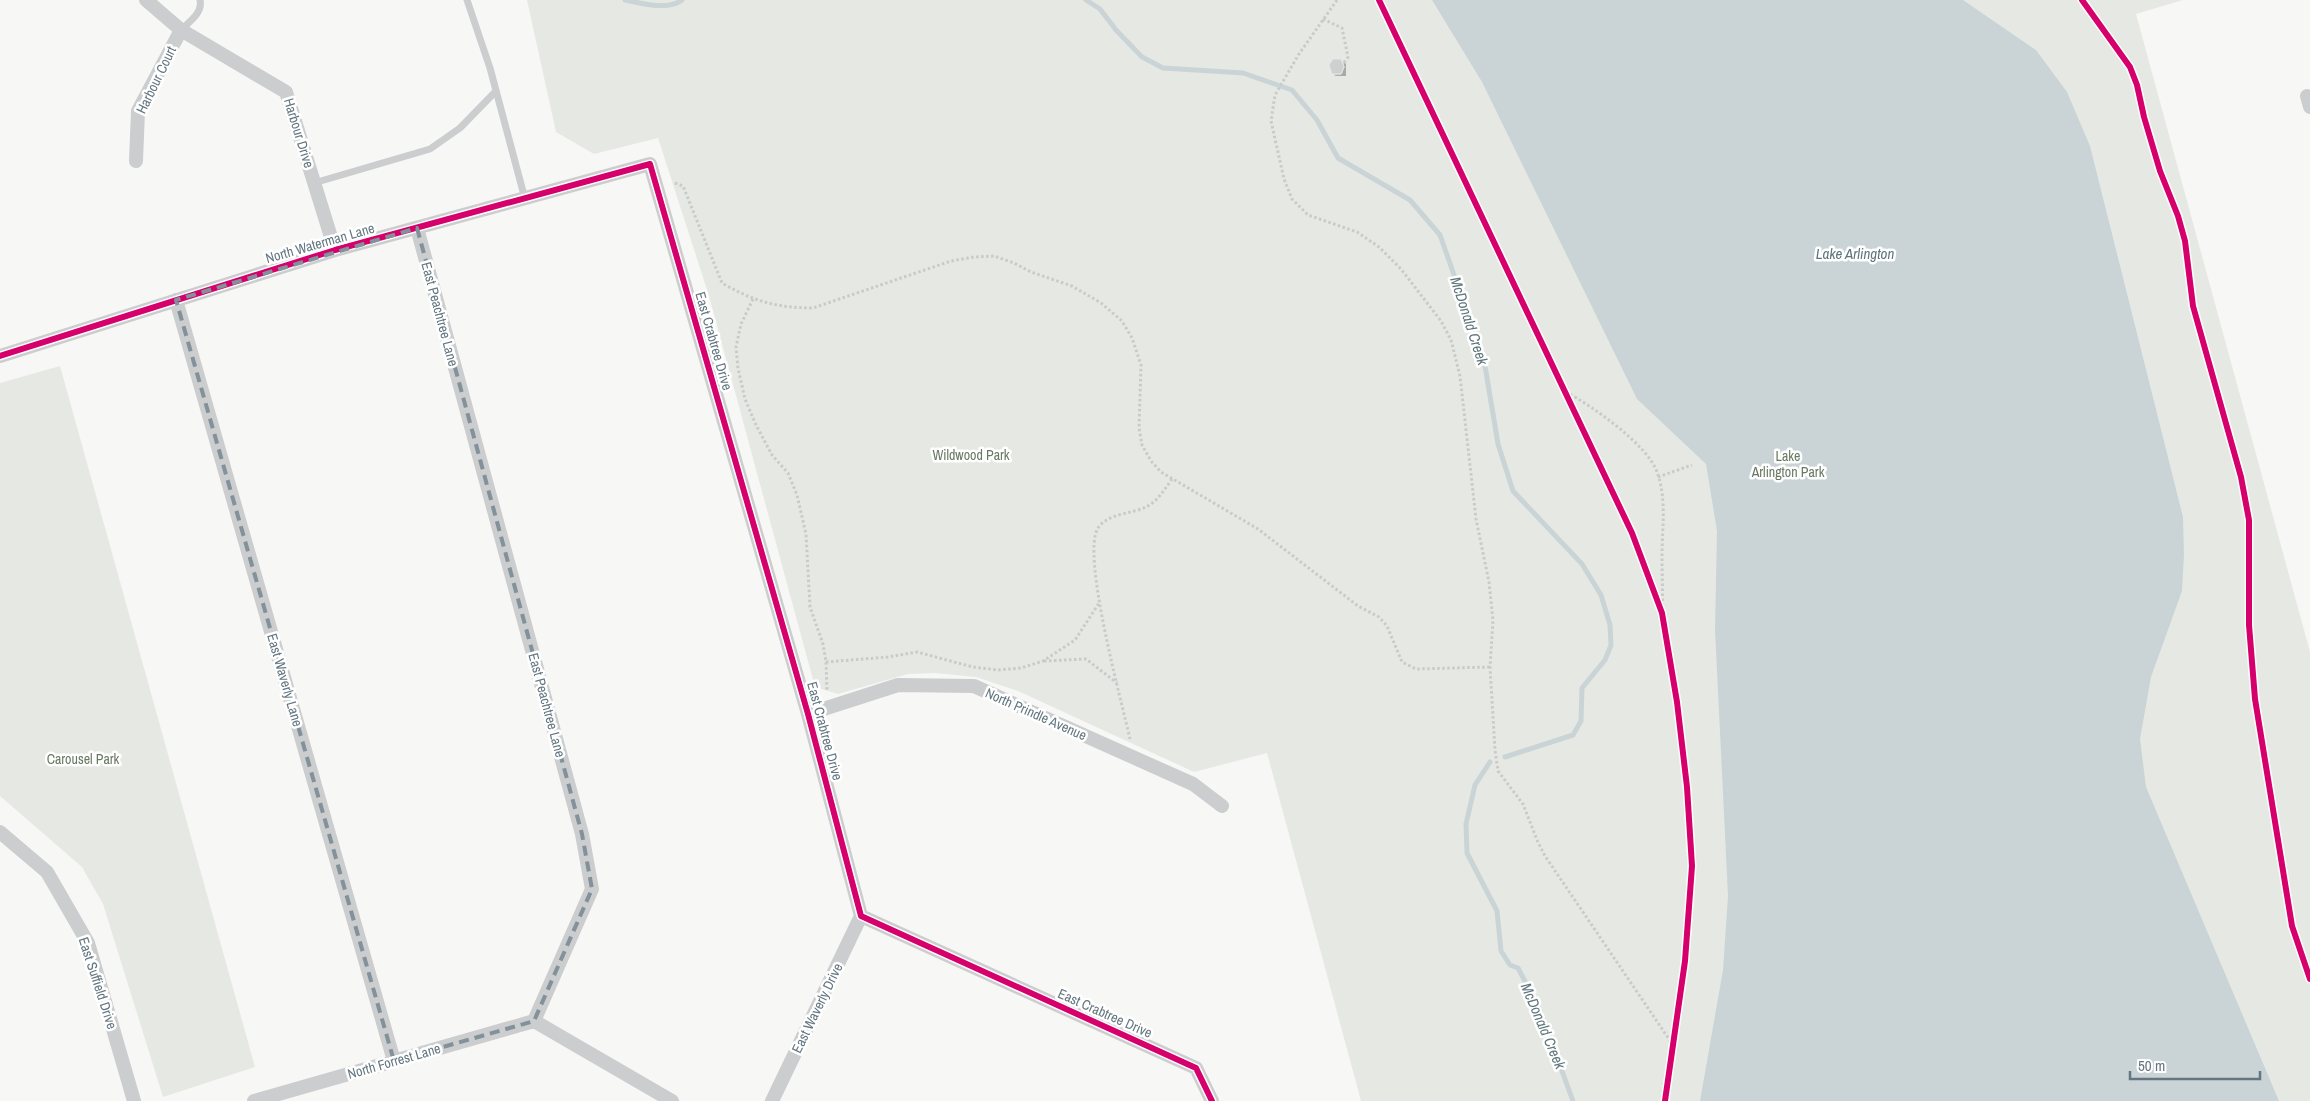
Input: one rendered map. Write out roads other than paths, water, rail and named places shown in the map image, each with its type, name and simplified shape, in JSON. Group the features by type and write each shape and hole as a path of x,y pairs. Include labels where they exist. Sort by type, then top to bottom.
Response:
{"street":[{"name":"Harbour Drive","path":"147,0 181,30 286,92 335,250"},
{"name":"Harbour Court","path":"136,161 138,111 181,30"},
{"name":"North Waterman Lane","path":"0,356 335,250 650,164"},
{"name":"East Crabtree Drive","path":"650,164 808,714 861,916 1196,1068 1212,1101"},
{"name":"East Peachtree Lane","path":"417,228 582,834 592,889 534,1021"},
{"name":"East Waverly Lane","path":"176,300 394,1061"},
{"name":"North Prindle Avenue","path":"808,714 898,686 974,686 1193,784 1222,806"},
{"name":"East Suffield Drive","path":"0,832 48,872 88,943 134,1101"},
{"name":"East Waverly Drive","path":"772,1101 861,916"},
{"name":"North Forrest Lane","path":"254,1101 534,1021"},
{"path":"534,1021 672,1101"}],"lane":[{"path":"181,30 196,16 201,6 200,0"},
{"path":"467,0 496,91 525,198"},
{"path":"314,183 430,149 460,128 496,91"}],"water":[{"name":"Lake Arlington","path":"1432,0 1963,0 2036,50 2067,92 2090,146 2183,517 2184,555 2182,591 2151,677 2140,739 2146,787 2279,1101 1700,1101 1723,970 1728,896 1715,630 1717,531 1706,464 1637,399 1482,82"}],"waterway":[{"name":"McDonald Creek","path":"625,0 662,6 682,0"},
{"name":"McDonald Creek","path":"1086,0 1100,9 1116,30 1142,57 1163,68 1243,73 1292,90 1317,120 1338,158 1410,200 1440,235 1484,360 1498,444 1513,491 1582,564 1601,595 1610,625 1611,645 1605,660 1582,688 1581,721 1573,735 1505,757"},
{"name":"McDonald Creek","path":"1490,762 1475,785 1466,824 1467,853 1497,911 1501,951 1510,965 1518,968 1539,1008 1573,1101"}],"park label":[{"name":"Wildwood Park","path":"971,455"},
{"name":"Lake Arlington Park","path":"1788,464"},
{"name":"Carousel Park","path":"83,759"}]}
